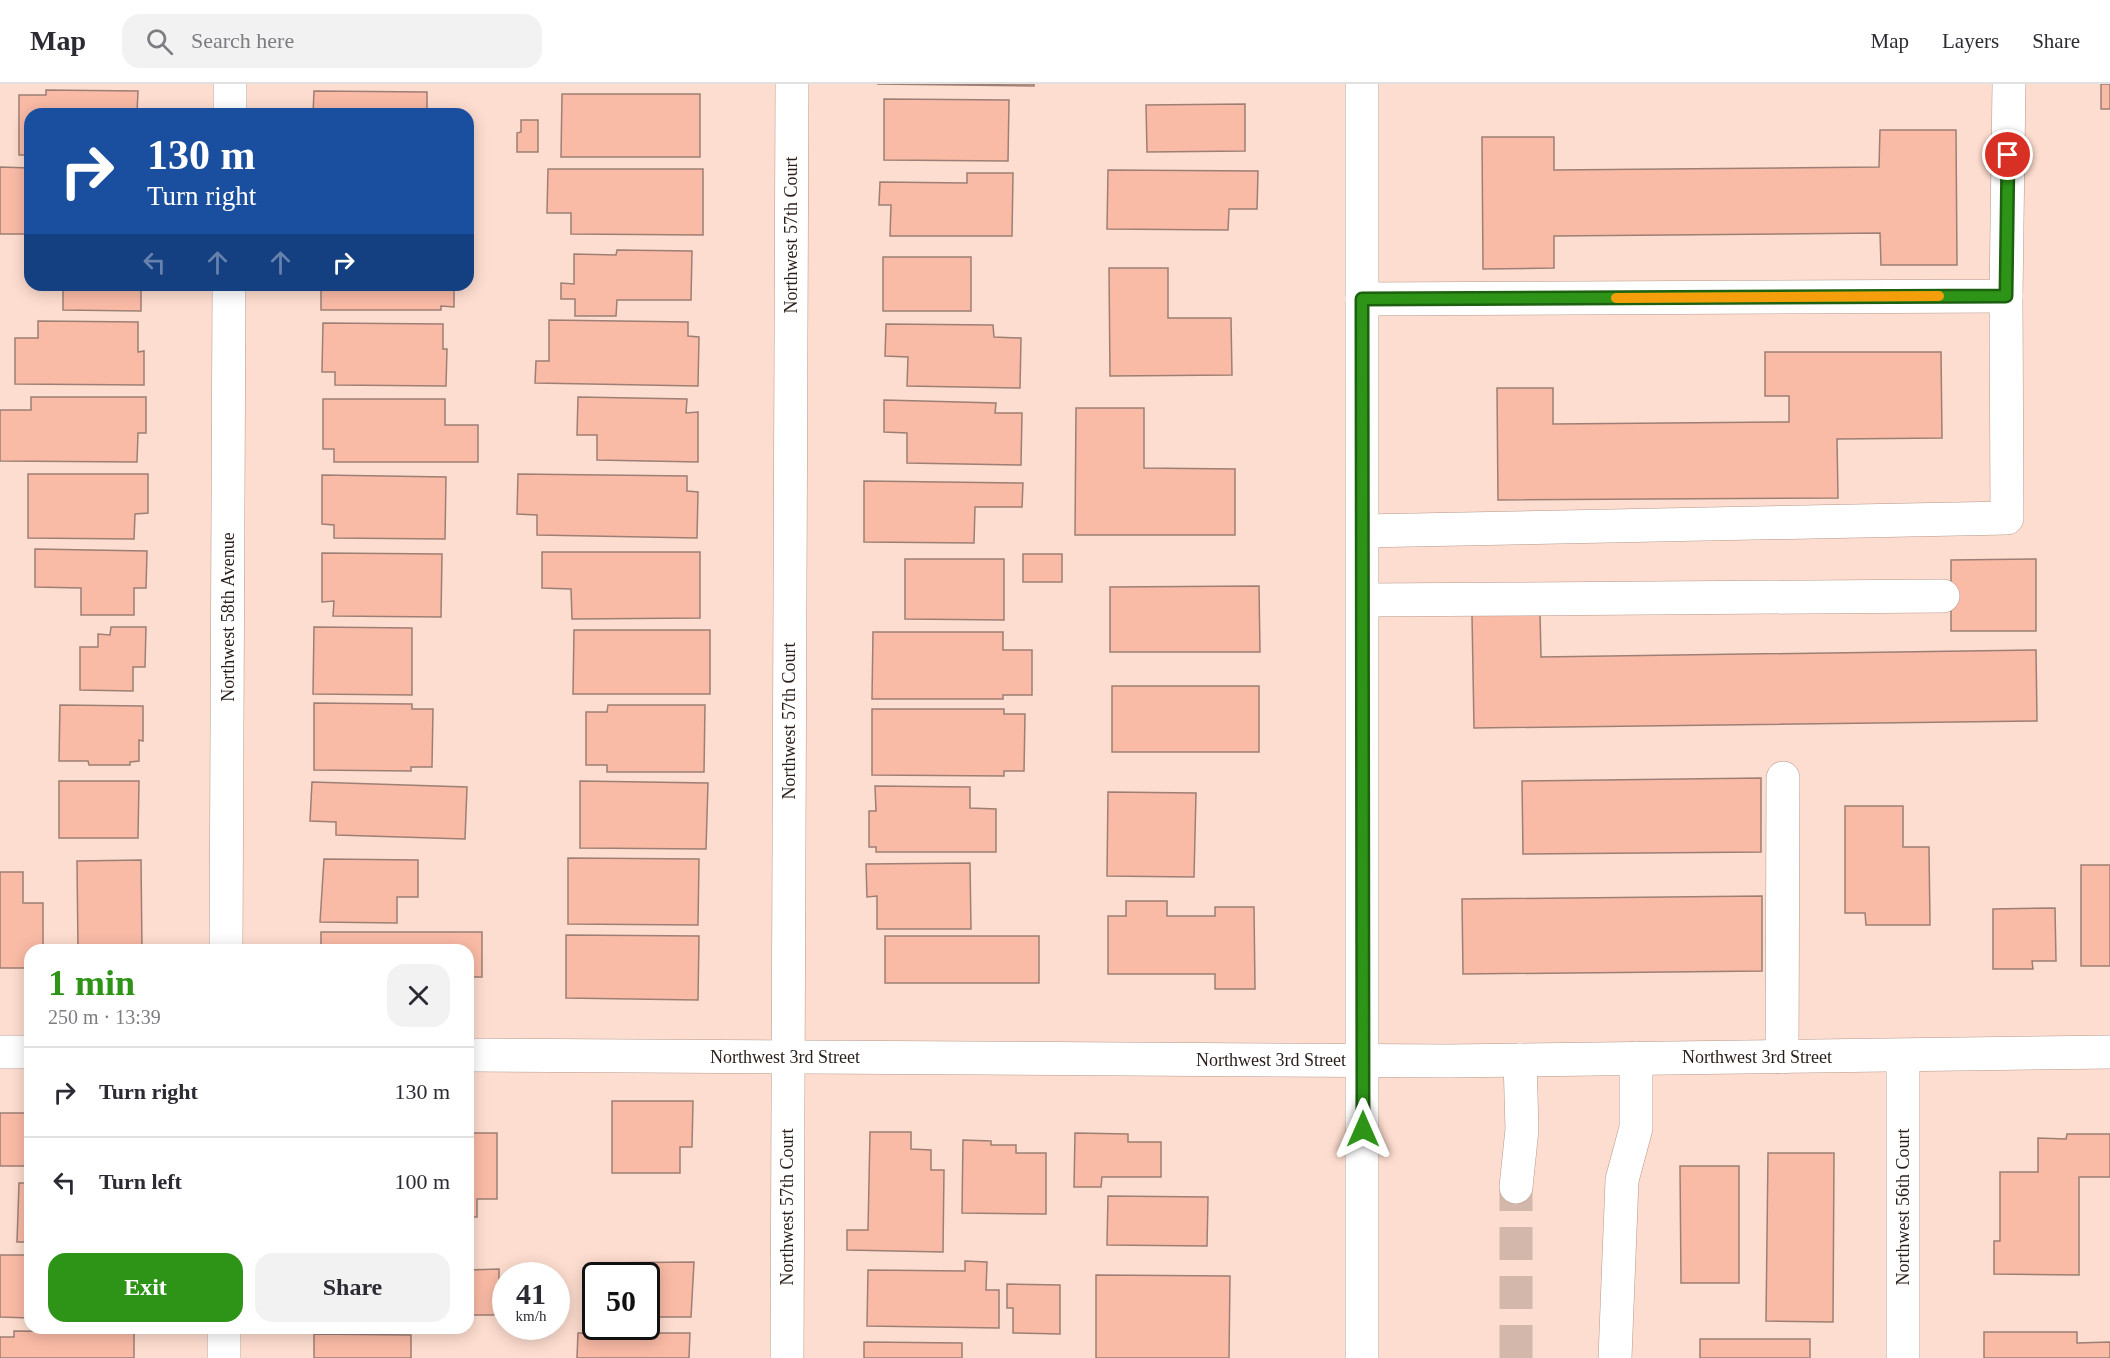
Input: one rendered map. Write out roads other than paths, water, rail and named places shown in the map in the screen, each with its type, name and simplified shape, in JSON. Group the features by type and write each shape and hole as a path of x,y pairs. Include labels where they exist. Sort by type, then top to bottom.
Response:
{"street":[{"path":"230,84 230,108"},
{"name":"Northwest 57th Court","path":"787,1358 792,84"},
{"path":"1362,84 1364,1060 1362,1358"},
{"path":"1363,531 2007,518 2006,296 2009,84"},
{"name":"Northwest 58th Avenue","path":"226,944 229,291"},
{"path":"1362,299 2006,296"},
{"path":"1363,600 1942,596"},
{"path":"1782,1057 1783,778"},
{"path":"0,1052 24,1052"},
{"name":"Northwest 3rd Street","path":"474,1055 1520,1060 2110,1053"},
{"name":"Northwest 56th Court","path":"1903,1056 1903,1358"},
{"path":"1615,1358 1622,1180 1636,1128 1636,1058"},
{"path":"1516,1187 1522,1123 1520,1060"},
{"path":"224,1334 224,1358"}],"tunnel":[{"path":"1516,1187 1516,1358"}]}
